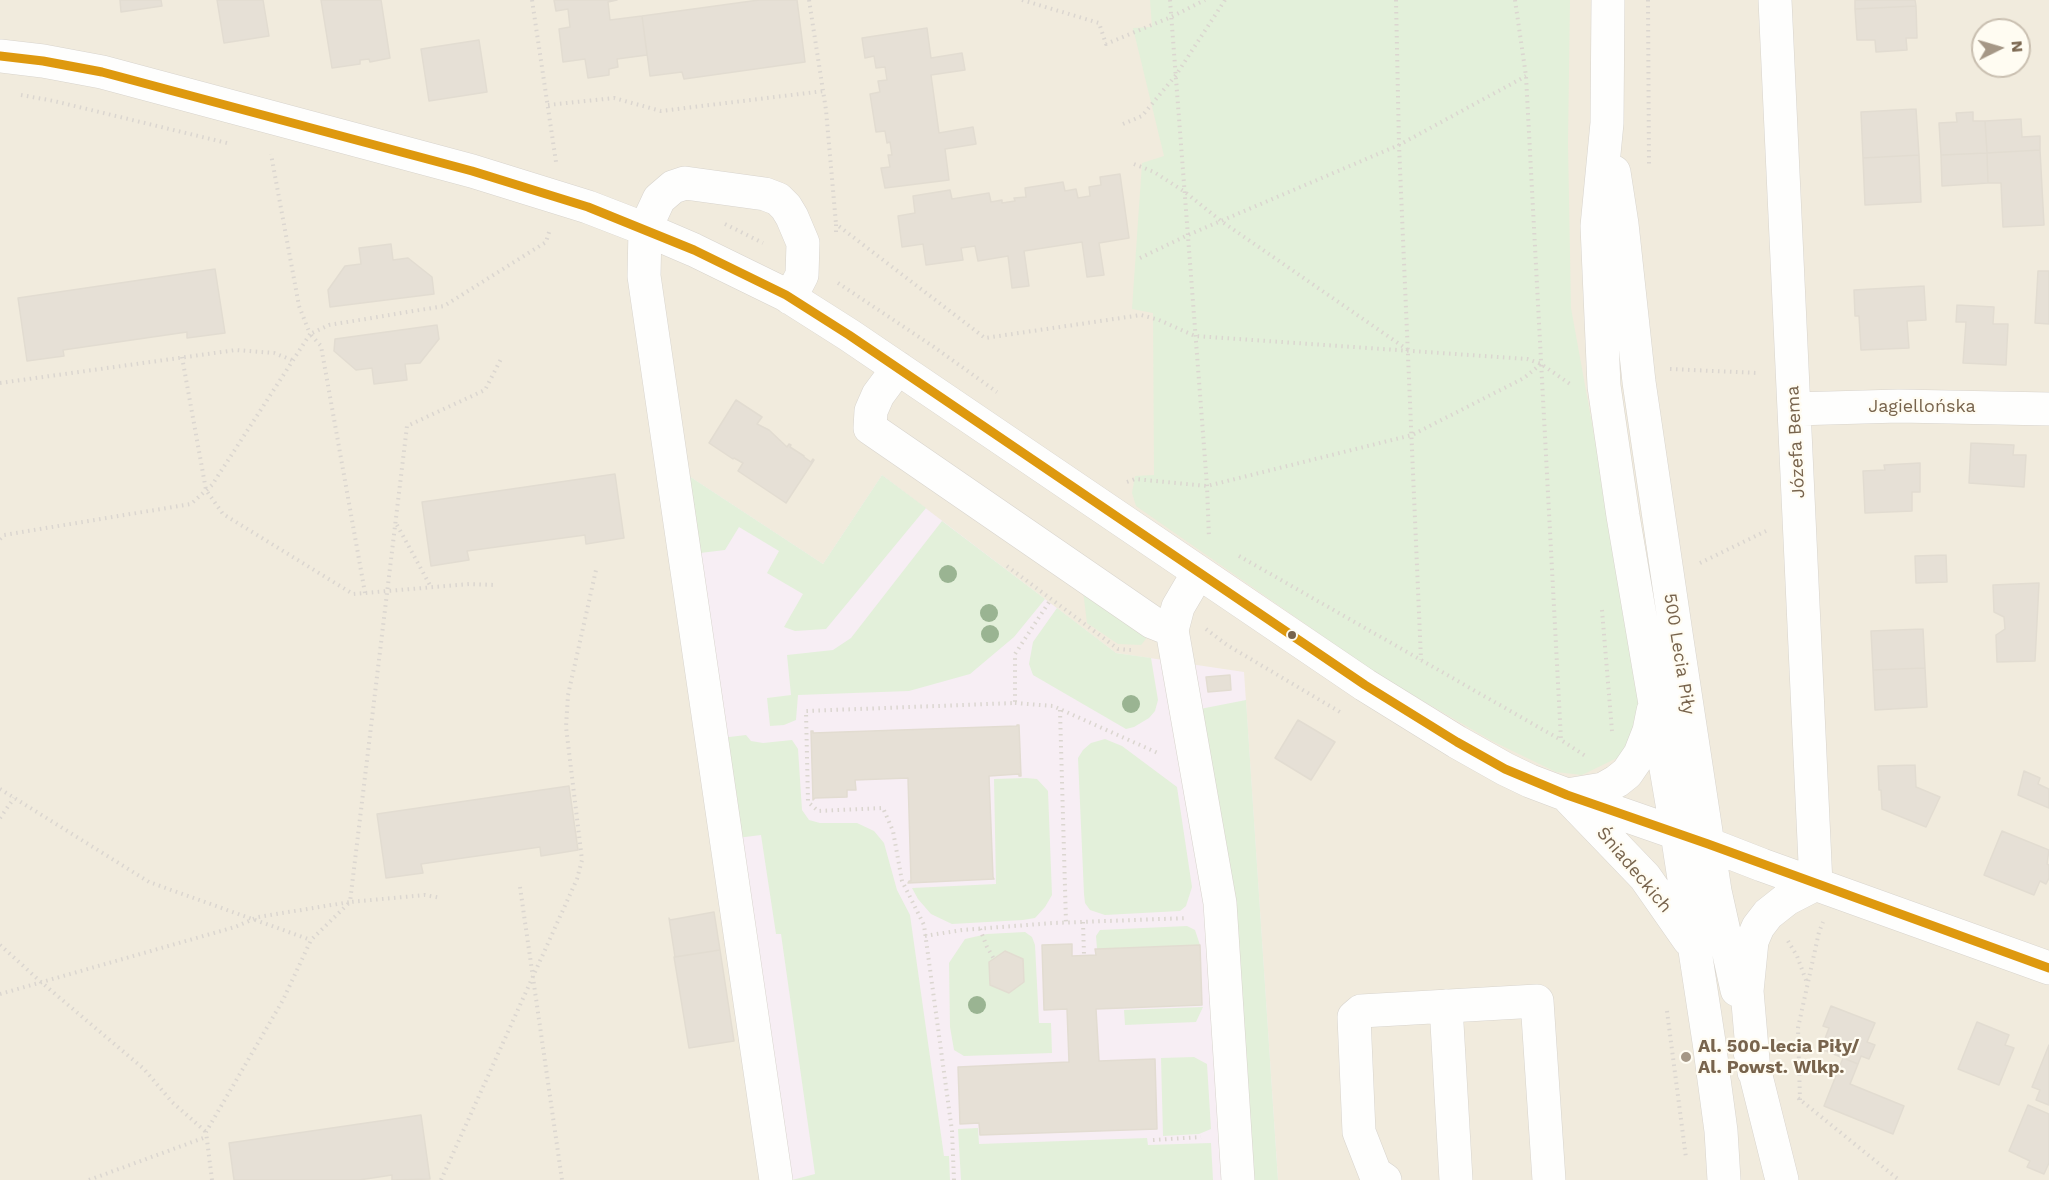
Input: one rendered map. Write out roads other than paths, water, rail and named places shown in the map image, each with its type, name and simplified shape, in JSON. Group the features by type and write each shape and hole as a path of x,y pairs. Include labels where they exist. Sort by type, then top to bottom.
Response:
{"street":[{"name":"500 Lecia Piły","path":"1608,0 1607,123 1597,226 1604,386 1623,516 1695,950 1719,1120 1724,1180"},
{"name":"Józefa Bema","path":"1775,0 1794,409 1822,899"},
{"name":"Śniadeckich","path":"0,56 102,72 461,168 551,194 645,229 738,271 790,298 898,368 1365,685 1457,742 1530,782 1708,844 1822,899 2049,968"},
{"name":"500 Lecia Piły","path":"1607,123 1622,224 1639,382 1715,891 1754,1072 1782,1180"},
{"path":"776,1180 644,276 645,229 659,199 674,187 686,183 765,194 778,199 792,217 803,243 802,275 790,298"},
{"path":"898,368 878,395 871,411 870,428 1152,622 1173,630"},
{"name":"Jagiellońska","path":"1794,409 1899,406 2049,409"},
{"path":"1198,573 1178,607 1173,630 1220,903 1238,1180"},
{"name":"Śniadeckich","path":"1567,795 1603,789 1627,773 1640,754 1649,731 1654,703"},
{"name":"Śniadeckich","path":"1567,795 1645,877 1695,950"},
{"path":"1754,1072 1746,991 1752,941 1758,927 1768,914 1787,899 1822,899"},
{"path":"1385,1180 1375,1173 1359,1132 1354,1017 1361,1011 1537,1001 1549,1180"},
{"path":"1446,1006 1456,1180"}],"place":[{"name":"Al. 500-lecia Piły/ Al. Powst. Wlkp.","path":"1686,1057"}]}
